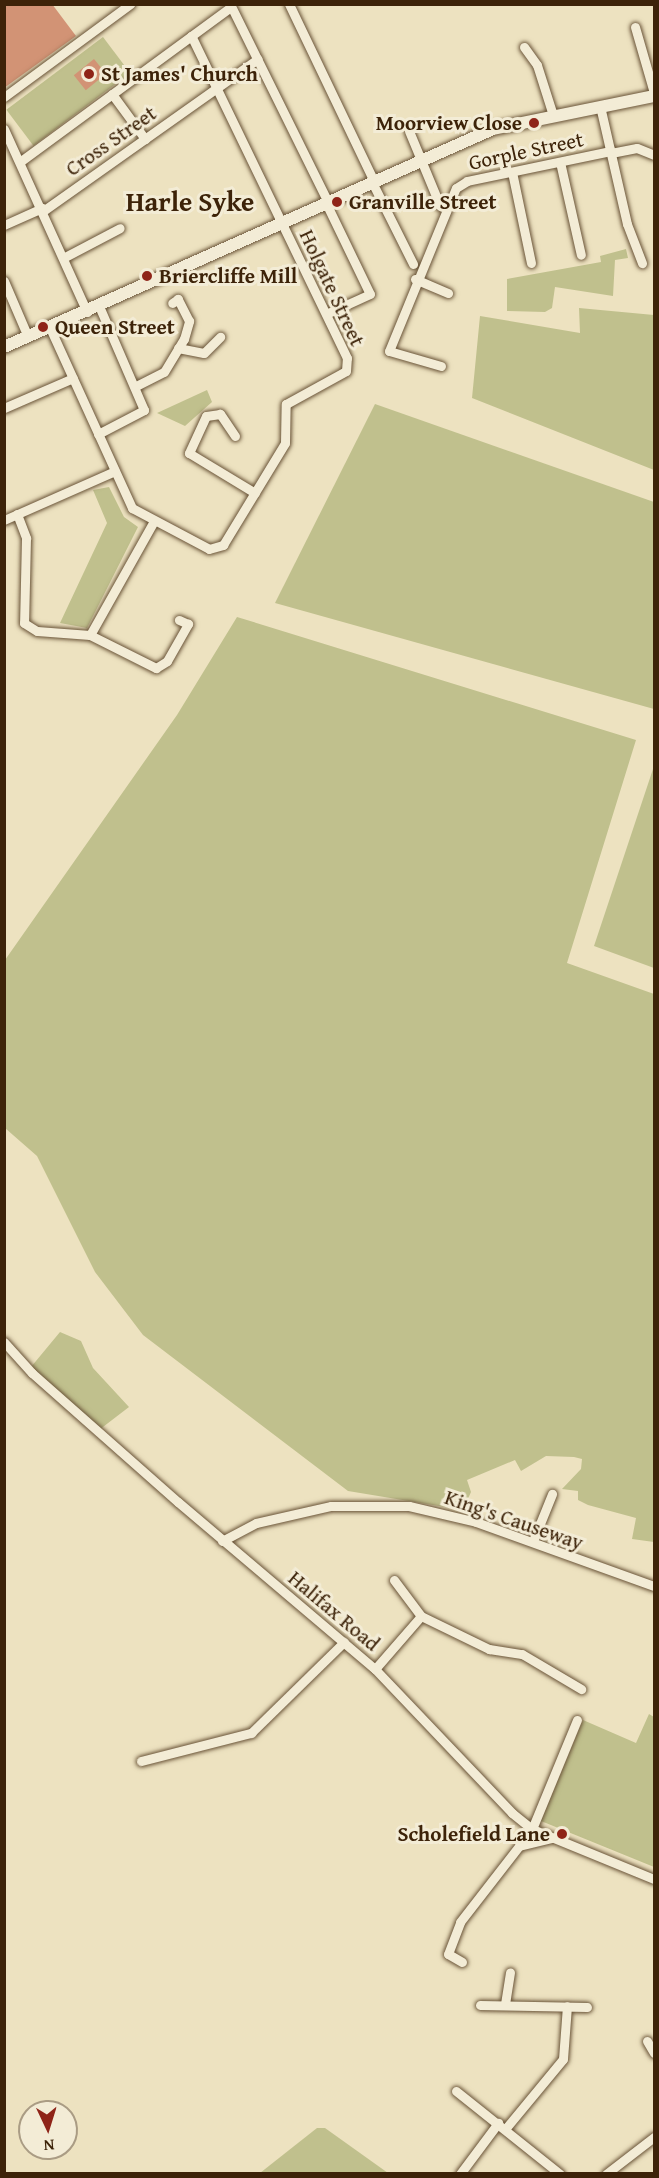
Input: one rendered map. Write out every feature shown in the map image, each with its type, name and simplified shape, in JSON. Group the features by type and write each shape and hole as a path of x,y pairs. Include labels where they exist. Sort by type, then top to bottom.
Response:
{"street":[{"path":"4,97 116,9 130,4"},
{"path":"289,4 413,264"},
{"path":"21,161 230,6 258,59 370,294 326,314"},
{"path":"4,347 87,312 326,200 458,144 553,115 654,94 635,27"},
{"name":"Holgate Street","path":"191,36 347,358 346,371 286,404 287,438 255,493"},
{"path":"524,47 537,65 553,115"},
{"name":"Cross Street","path":"4,225 42,210 258,59"},
{"path":"112,94 145,139"},
{"path":"600,106 642,263"},
{"path":"4,129 21,161 87,312"},
{"path":"409,131 440,206"},
{"name":"Gorple Street","path":"415,279 452,194 467,181 637,148 654,155"},
{"path":"560,162 581,255"},
{"path":"512,172 531,263"},
{"path":"63,258 120,228"},
{"path":"441,366 389,351 415,279 448,292"},
{"path":"5,282 28,337"},
{"path":"136,386 164,372 178,348 189,321 178,300"},
{"path":"98,434 141,414 144,404 99,306"},
{"path":"50,328 132,508 214,549 223,545 255,493 189,453 202,421 214,413 225,418 235,436"},
{"path":"178,348 204,353 220,341"},
{"path":"4,408 73,378"},
{"path":"4,520 114,471"},
{"path":"17,514 26,538 24,623 37,631 90,635 156,668 167,662 187,624"},
{"path":"90,635 154,521"},
{"name":"Halifax Road","path":"4,1341 32,1373 222,1541 375,1669 532,1829 654,1879"},
{"path":"534,1541 552,1494"},
{"name":"King's Causeway","path":"222,1541 256,1523 357,1502 446,1513 534,1541 654,1586"},
{"path":"394,1580 421,1616 489,1649 522,1654 581,1689"},
{"path":"375,1669 421,1616"},
{"path":"141,1761 251,1733 344,1642"},
{"path":"532,1829 577,1720"},
{"path":"462,1962 448,1954 460,1922 519,1846 552,1838"},
{"path":"505,2004 510,1972"},
{"path":"480,2005 587,2007"},
{"path":"460,2174 563,2059 567,2006"},
{"path":"647,2041 654,2053"},
{"path":"456,2091 560,2174"},
{"path":"606,2174 654,2137"}],"green space":[{"path":"103,37 130,73 33,146 6,110"},
{"path":"626,249 628,258 615,260 613,296 555,287 552,308 545,312 507,311 507,279 601,262 600,256"},
{"path":"579,308 654,315 654,470 472,398 480,316 580,333"},
{"path":"207,390 212,402 185,426 157,413"},
{"path":"375,404 654,502 654,709 275,603"},
{"path":"109,487 124,517 138,527 87,628 60,623 107,523 93,490"},
{"path":"237,617 636,740 567,963 654,994 654,1542 632,1539 636,1518 588,1505 578,1500 578,1491 562,1489 581,1469 582,1459 574,1457 546,1456 521,1471 515,1460 467,1480 471,1492 463,1510 348,1491 143,1335 95,1272 37,1156 5,1128 5,960 177,715"},
{"path":"654,766 654,968 594,946"},
{"path":"60,1332 81,1341 93,1368 129,1407 99,1430 31,1367"},
{"path":"649,1714 654,1717 654,1867 541,1821 583,1720 636,1743"},
{"path":"317,2128 325,2128 388,2173 260,2173"}],"building":[{"path":"4,4 52,4 76,36 4,88"},
{"name":"St James' Church","path":"94,59 106,74 86,90 74,75"}],"place":[{"name":"St James' Church","path":"89,74"},
{"name":"Moorview Close","path":"534,123"},
{"name":"Granville Street","path":"337,202"},
{"name":"Briercliffe Mill","path":"147,276"},
{"name":"Queen Street","path":"43,327"},
{"name":"Scholefield Lane","path":"562,1834"}],"district":[{"name":"Harle Syke","path":"190,202"}]}
